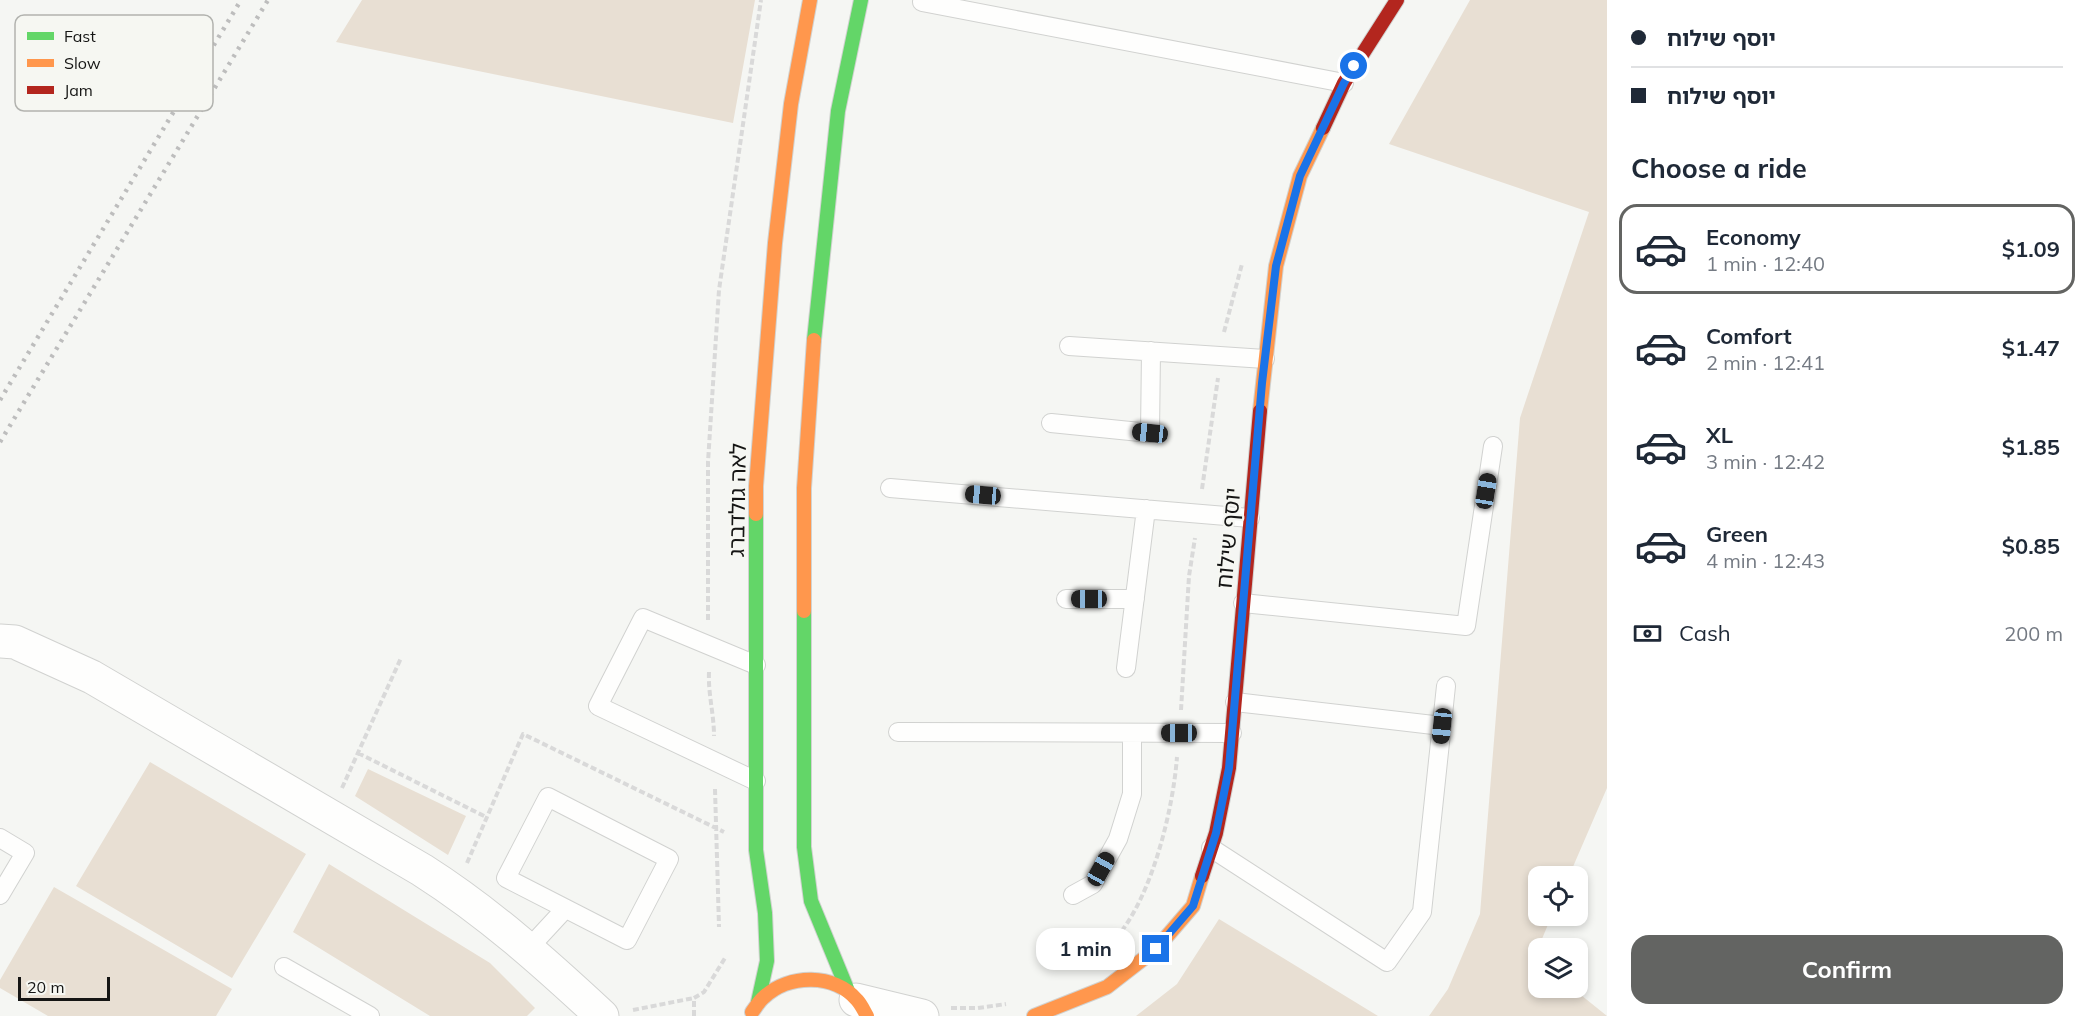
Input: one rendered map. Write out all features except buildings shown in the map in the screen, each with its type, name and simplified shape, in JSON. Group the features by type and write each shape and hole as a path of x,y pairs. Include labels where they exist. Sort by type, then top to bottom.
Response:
{"street":[{"name":"לאה גולדברג","path":"751,1012 768,961 765,913 756,850 756,486 775,243 791,104 810,0"},
{"path":"857,1002 811,901 804,847 804,488 822,248 838,111 861,0"},
{"name":"יוסף שילוח","path":"1034,1016 1107,987 1156,949 1193,906 1216,833 1229,768 1250,518 1276,266 1300,176 1344,83 1397,0"},
{"path":"0,641 15,642 92,677 454,891 613,1014"},
{"path":"751,1012 775,987 796,979 828,981 857,1002 922,1016"}],"lane":[{"path":"922,2 1344,83"},
{"path":"1069,346 1265,359"},
{"path":"1052,423 1150,433 1151,351"},
{"path":"1243,603 1466,626 1493,446"},
{"path":"890,488 1250,518"},
{"path":"1126,668 1146,509"},
{"path":"1065,599 1135,599"},
{"path":"756,665 643,618 598,706 756,781"},
{"path":"1211,848 1387,962 1422,912 1446,686"},
{"path":"1235,702 1442,726"},
{"path":"898,732 1232,733"},
{"path":"1073,895 1093,885 1118,839 1132,794 1132,733"},
{"path":"548,797 669,859 627,940 565,909 506,878 548,797"},
{"path":"0,838 25,853 0,895"},
{"path":"528,950 565,909"},
{"path":"284,967 370,1016"}],"path":[{"path":"719,927 714,713 708,692 708,462 719,290 760,0"},
{"path":"329,816 400,658"},
{"path":"358,753 486,817"},
{"path":"613,1014 694,998 704,992 724,958"},
{"path":"694,998 694,1016"}],"shaded area":[{"path":"362,0 755,0 733,123 336,42"},
{"path":"1470,0 1607,0 1607,788 1573,866 1528,866 1528,926 1547,926 1542,938 1528,938 1528,998 1585,998 1607,1016 1429,1016 1448,989 1480,914 1520,418 1589,212 1389,144"},
{"path":"150,762 306,854 232,978 76,886"},
{"path":"368,769 466,816 448,855 355,796"},
{"path":"329,864 490,963 535,1008 527,1016 430,1016 293,932"},
{"path":"54,887 232,989 216,1016 48,1016 0,988 0,980"},
{"path":"1219,919 1378,1016 1136,1016 1177,984"}],"railway":[{"path":"213,46 241,0"},
{"path":"213,91 268,0"},
{"path":"0,400 174,111"},
{"path":"0,442 201,111"}],"traffic: fast":[{"path":"814,340 838,111 861,0"},
{"path":"756,514 756,850 765,913 767,961 758,1002"},
{"path":"804,611 804,847 811,901 848,991"}],"traffic: slow":[{"path":"756,514 756,486 775,243 791,104 810,0"},
{"path":"1260,411 1276,266 1300,176 1323,128"},
{"path":"804,611 804,488 814,340"},
{"path":"1034,1016 1107,987 1156,949 1193,906 1202,876"},
{"path":"752,1012 774,989 798,981 811,980 824,981 847,991 867,1016"}],"traffic: jam":[{"path":"1323,128 1344,83 1397,0"},
{"path":"1202,876 1216,833 1229,768 1260,411"}],"route":[{"path":"1156,949 1193,906 1216,833 1229,768 1262,383 1276,266 1300,176 1354,66"}]}
